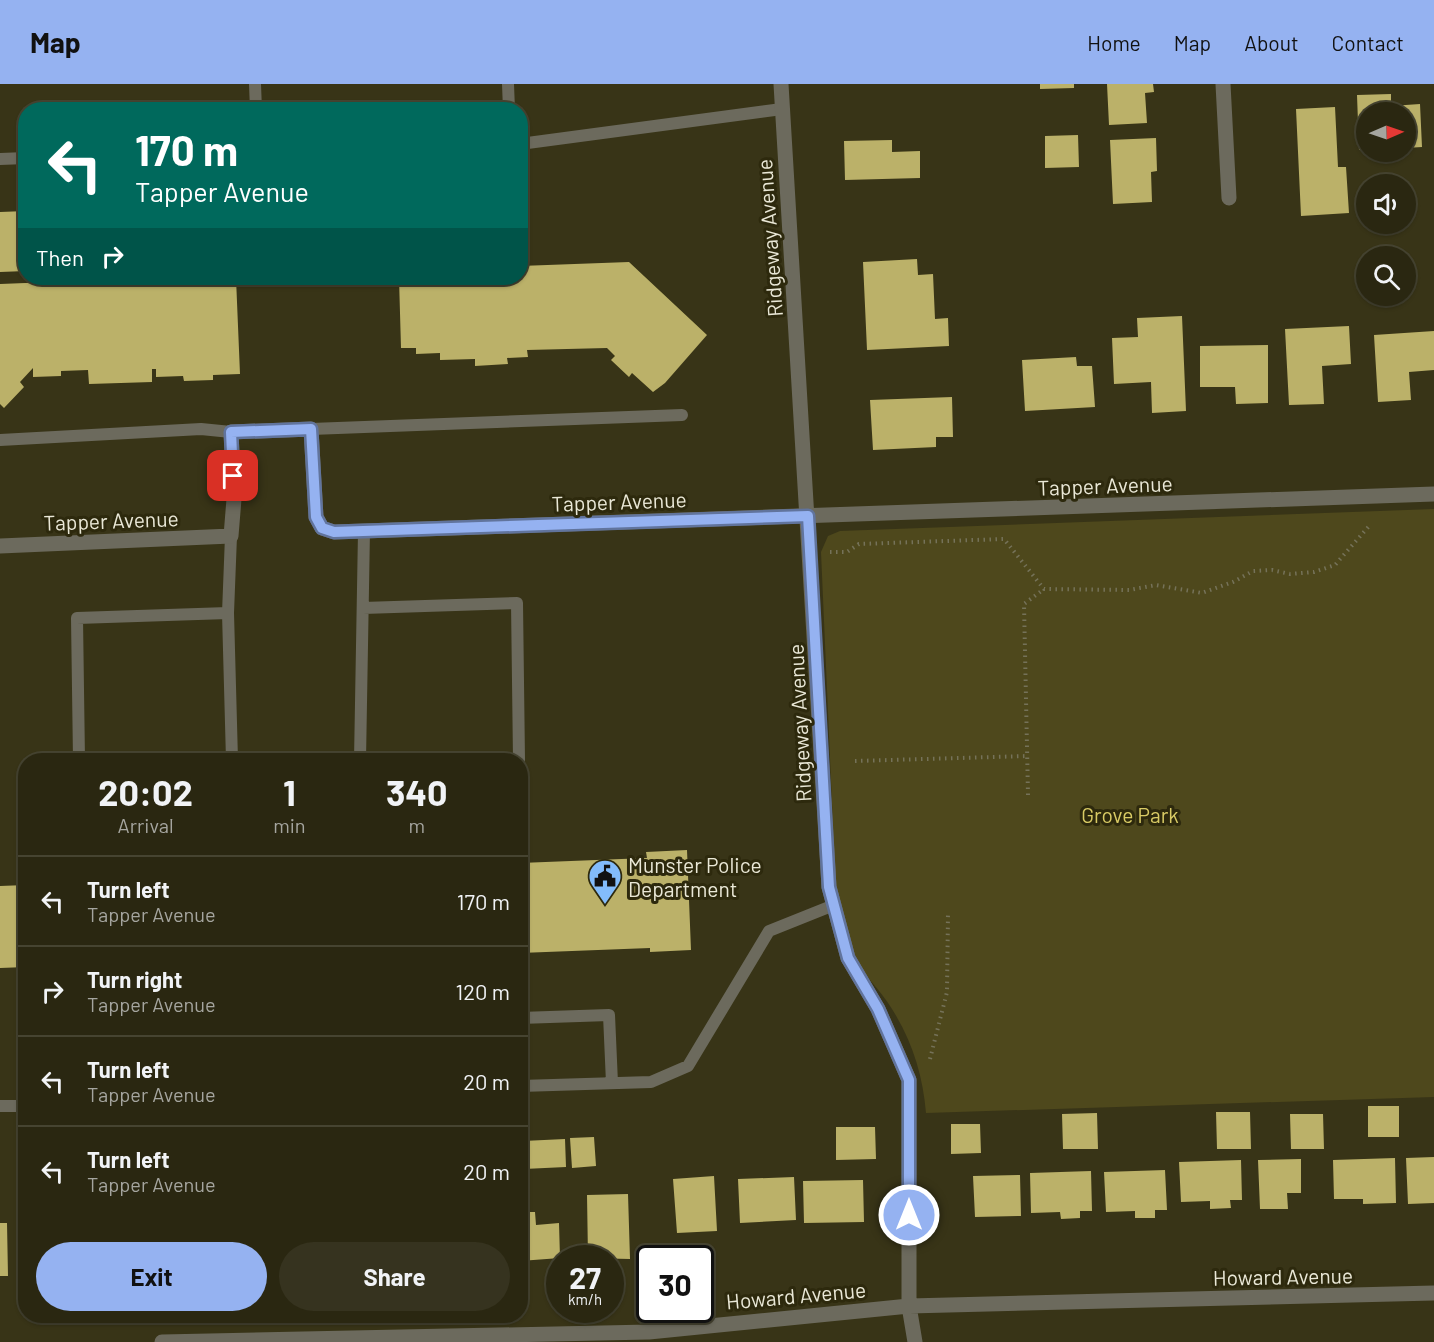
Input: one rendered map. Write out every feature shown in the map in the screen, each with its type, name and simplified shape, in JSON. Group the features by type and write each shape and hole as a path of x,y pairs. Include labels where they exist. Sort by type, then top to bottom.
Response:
{"street":[{"name":"Ridgeway Avenue","path":"781,84 829,887 848,958 878,1009 909,1080 909,1306 915,1342"},
{"path":"1223,84 1229,198"},
{"path":"231,536 234,499 231,432 311,429"},
{"name":"Tapper Avenue","path":"311,429 316,517 322,528 334,532 1434,494"},
{"name":"Tapper Avenue","path":"0,546 231,536"},
{"name":"Howard Avenue","path":"162,1342 649,1332 909,1306 1434,1293"}],"lane":[{"path":"255,84 256,102"},
{"path":"508,84 509,102"},
{"path":"528,143 782,109"},
{"path":"0,159 18,158"},
{"path":"311,429 682,415"},
{"path":"0,440 201,429 231,432"},
{"path":"360,753 364,531"},
{"path":"231,536 228,613 232,753"},
{"path":"363,608 517,603 519,753"},
{"path":"79,753 76,618 228,613"},
{"path":"528,1086 651,1082 688,1066 769,931 834,905"},
{"path":"528,1018 609,1015 612,1083"},
{"path":"0,1106 18,1106"}],"path":[{"path":"1028,795 1024,604 1044,589 1129,590 1156,585 1202,593 1233,582 1253,571 1272,570 1290,574 1314,572 1335,565 1370,525"},
{"path":"820,552 847,552 859,544 1004,538 1044,589"},
{"path":"855,761 1028,756"},
{"path":"930,1059 947,992 948,914"}],"green space":[{"name":"Grove Park","path":"1434,509 1434,1097 926,1113 922,1085 911,1046 892,1009 861,968 849,947 836,895 821,552 828,536 840,531"}],"building":[{"path":"1040,84 1074,84 1074,88 1040,89"},
{"path":"1107,84 1153,84 1154,92 1145,93 1147,123 1109,125"},
{"path":"1391,94 1391,102 1357,102 1357,95"},
{"path":"1416,104 1420,104 1422,147 1416,147"},
{"path":"1335,107 1338,167 1346,167 1349,213 1301,216 1296,109"},
{"path":"1078,135 1079,167 1045,168 1045,136"},
{"path":"1156,138 1157,171 1151,172 1152,202 1113,204 1110,140"},
{"path":"892,140 892,152 920,151 920,178 845,180 844,141"},
{"path":"18,211 18,271 0,272 0,212"},
{"path":"917,259 918,275 933,274 935,319 948,318 949,346 867,350 863,262"},
{"path":"629,262 707,335 665,383 653,392 632,373 629,377 611,360 615,356 607,348 527,350 528,357 507,358 508,364 475,366 475,359 440,360 440,353 416,354 416,348 401,348 399,285 528,285 528,266"},
{"path":"0,284 236,285 240,374 213,375 213,380 184,381 183,376 156,377 156,369 152,369 152,382 89,384 88,370 61,371 61,376 33,377 33,368 20,382 24,387 4,408 0,404"},
{"path":"1182,316 1186,411 1152,413 1151,382 1114,384 1112,338 1138,337 1137,318"},
{"path":"1349,326 1351,364 1322,366 1324,404 1289,405 1285,329"},
{"path":"1434,331 1434,370 1409,372 1411,400 1378,402 1374,335"},
{"path":"1268,345 1268,403 1236,404 1235,387 1200,387 1200,346"},
{"path":"1076,357 1077,366 1092,366 1095,407 1025,411 1022,360"},
{"path":"952,397 953,437 936,437 936,447 873,450 870,400"},
{"name":"Munster Police Department","path":"687,850 691,950 650,952 650,948 528,953 528,863 647,858 646,852"},
{"path":"18,885 18,967 0,968 0,886"},
{"path":"1368,1106 1399,1106 1399,1137 1368,1137"},
{"path":"1216,1112 1250,1112 1251,1149 1217,1149"},
{"path":"1097,1113 1098,1149 1063,1149 1062,1114"},
{"path":"1290,1114 1323,1114 1324,1149 1291,1149"},
{"path":"951,1124 980,1124 981,1153 951,1154"},
{"path":"836,1127 875,1127 876,1159 836,1160"},
{"path":"594,1137 596,1166 572,1168 570,1138"},
{"path":"565,1139 566,1167 528,1169 528,1141"},
{"path":"1434,1157 1434,1203 1408,1204 1406,1158"},
{"path":"1395,1158 1396,1203 1363,1204 1363,1199 1334,1199 1333,1160"},
{"path":"1301,1159 1301,1193 1287,1193 1288,1209 1260,1209 1258,1160"},
{"path":"1241,1160 1242,1200 1230,1200 1231,1208 1210,1209 1210,1201 1181,1202 1179,1162"},
{"path":"1165,1170 1167,1210 1155,1210 1155,1218 1135,1218 1135,1211 1106,1212 1104,1172"},
{"path":"1091,1171 1092,1211 1080,1211 1080,1218 1061,1219 1060,1212 1031,1213 1030,1173"},
{"path":"1020,1175 1021,1216 975,1217 973,1176"},
{"path":"714,1176 717,1231 677,1233 673,1179"},
{"path":"794,1177 796,1220 740,1223 738,1179"},
{"path":"863,1180 864,1222 804,1223 803,1181"},
{"path":"628,1194 630,1259 624,1259 624,1245 588,1245 587,1195"},
{"path":"528,1212 535,1212 536,1225 559,1223 560,1245 546,1245 546,1259 528,1260"},
{"path":"0,1223 7,1223 8,1276 0,1276"}],"place":[{"name":"Munster Police Department","path":"605,905"}],"route":[{"path":"233,476 231,432 311,429 316,517 322,528 334,532 808,516 829,887 848,958 878,1009 909,1080 909,1215"}]}
